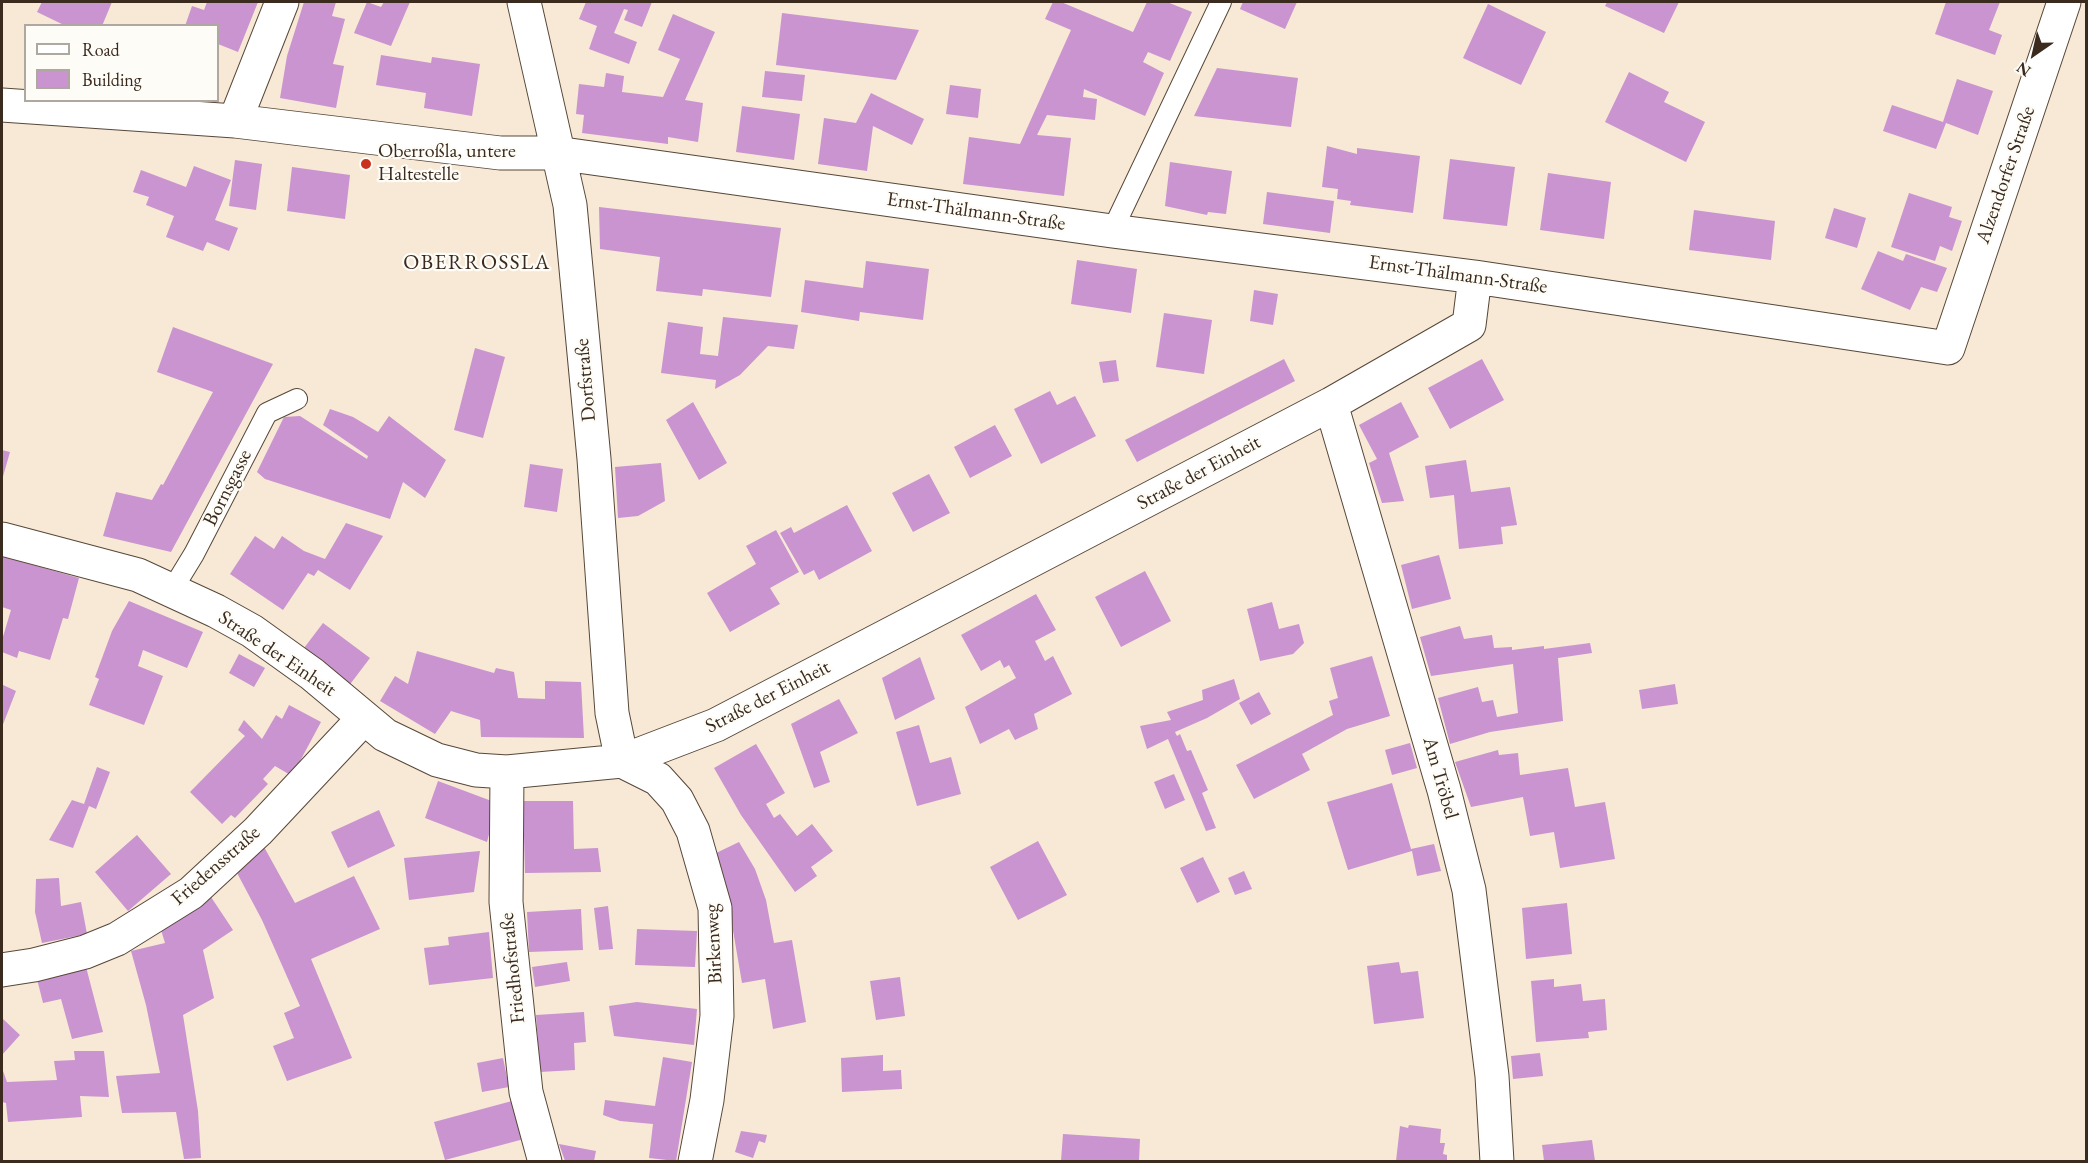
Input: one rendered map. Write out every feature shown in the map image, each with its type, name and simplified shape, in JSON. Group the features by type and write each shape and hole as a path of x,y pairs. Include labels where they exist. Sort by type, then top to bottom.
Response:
{"street":[{"path":"235,121 282,2"},
{"name":"Dorfstraße","path":"524,2 556,153 570,205 594,459 612,713 622,761"},
{"name":"Alzendorfer Straße","path":"1948,348 2064,2"},
{"name":"Ernst-Thälmann-Straße","path":"2,105 235,121 500,153 556,153 1112,231 1475,276 1948,348"},
{"name":"Straße der Einheit","path":"2,539 138,576 172,590 252,631 312,674 363,719 385,735 437,760 476,770 507,772 622,761 716,725 1331,404 1469,324 1475,276"},
{"name":"Am Tröbel","path":"1331,404 1444,790 1469,890 1492,1076 1497,1161"},
{"name":"Friedensstraße","path":"2,970 34,965 85,952 117,939 192,893 258,831 363,719"},
{"name":"Birkenweg","path":"622,761 658,780 676,800 693,831 715,908 717,1016 707,1100 695,1161"},
{"name":"Friedhofstraße","path":"507,772 506,902 526,1092 545,1161"}],"lane":[{"path":"1112,231 1221,2"},
{"name":"Bornsgasse","path":"172,590 267,413 297,399"}],"building":[{"path":"42,2 112,2 103,24 62,24 37,12"},
{"path":"207,2 258,2 238,52 219,44 219,24 186,24 192,6 204,10"},
{"path":"304,2 336,2 332,16 345,19 333,64 344,66 336,108 280,98 287,56"},
{"path":"367,2 381,7 384,2 410,2 391,46 354,33"},
{"path":"586,2 652,2 642,27 624,20 628,10 624,9 614,33 637,42 629,64 589,49 597,26 579,19"},
{"path":"1053,2 1061,2 1133,32 1147,2 1167,2 1192,12 1170,61 1148,52 1143,62 1164,73 1145,116 1084,89 1083,97 1097,99 1095,120 1047,115 1037,135 1071,138 1064,196 963,184 969,137 1020,144 1071,30 1045,19"},
{"path":"1243,2 1297,2 1285,29 1240,9"},
{"path":"1607,2 1679,2 1664,33 1605,6"},
{"path":"1946,2 2000,2 1989,30 2002,35 1995,55 1935,34"},
{"path":"1488,4 1546,32 1521,85 1463,58"},
{"path":"782,13 919,30 896,80 776,65"},
{"path":"673,14 715,32 685,100 703,103 698,142 668,137 668,144 582,133 584,115 576,114 579,84 604,87 606,73 624,76 622,92 663,97 680,59 658,50"},
{"path":"381,55 431,63 432,57 480,64 472,116 424,108 426,93 376,85"},
{"path":"1217,68 1298,78 1291,127 1194,116"},
{"path":"765,71 805,75 802,101 762,97"},
{"path":"1629,72 1669,92 1664,102 1705,122 1686,162 1605,122"},
{"path":"1957,79 1993,91 1978,135 1946,123 1936,149 1883,131 1892,105 1943,122"},
{"path":"950,85 981,89 978,118 946,114"},
{"path":"871,93 924,119 912,145 873,126 867,171 818,164 824,118 856,123"},
{"path":"742,106 800,114 794,160 736,152"},
{"path":"1327,146 1357,154 1357,148 1420,156 1413,213 1350,205 1351,201 1337,199 1338,189 1322,187"},
{"path":"1450,159 1515,167 1507,226 1443,219"},
{"path":"235,160 262,164 256,210 229,206"},
{"path":"1170,162 1232,171 1226,214 1208,212 1207,215 1165,206"},
{"path":"194,166 231,180 215,220 238,228 229,251 207,242 203,251 166,237 174,216 146,205 149,197 133,192 141,170 186,187"},
{"path":"292,167 350,175 345,219 287,211"},
{"path":"1548,173 1611,182 1604,239 1540,230"},
{"path":"1267,192 1334,201 1330,233 1263,224"},
{"path":"1909,193 1952,207 1949,217 1962,221 1952,251 1940,246 1935,261 1891,247"},
{"path":"599,207 781,228 771,297 703,289 702,296 656,291 660,257 600,249"},
{"path":"1834,208 1866,218 1857,248 1825,238"},
{"path":"1694,210 1775,221 1771,260 1689,250"},
{"path":"1878,251 1903,261 1906,254 1947,268 1937,292 1921,287 1910,310 1861,289"},
{"path":"1077,260 1137,269 1131,313 1071,304"},
{"path":"866,261 929,269 923,320 860,312 859,321 801,312 805,280 863,288"},
{"path":"1254,290 1278,294 1273,325 1250,321"},
{"path":"1164,313 1212,320 1204,374 1156,367"},
{"path":"723,317 798,325 794,349 768,346 740,375 715,389 716,380 661,373 668,322 703,327 700,354 718,356"},
{"path":"173,327 273,364 171,552 103,536 116,492 152,500 161,484 163,485 213,392 157,372"},
{"path":"475,348 505,357 483,438 454,430"},
{"path":"1284,359 1295,381 1137,462 1125,440"},
{"path":"1482,359 1504,400 1450,429 1428,388"},
{"path":"1116,360 1119,381 1103,383 1099,362"},
{"path":"1050,391 1057,405 1075,396 1096,436 1041,464 1014,409"},
{"path":"693,402 727,463 699,480 666,420"},
{"path":"1401,402 1419,437 1389,453 1404,501 1382,503 1369,463 1377,459 1359,425"},
{"path":"330,409 353,417 378,432 389,416 446,460 425,498 403,482 390,519 265,479 257,472 284,417 300,416 367,459 368,456 323,425"},
{"path":"995,425 1012,456 970,478 954,447"},
{"path":"2,450 10,452 2,480"},
{"path":"1466,460 1471,492 1510,487 1517,525 1501,527 1503,544 1459,549 1454,495 1430,498 1425,466"},
{"path":"661,463 665,501 638,516 618,518 615,467"},
{"path":"530,464 563,469 557,512 524,507"},
{"path":"929,474 950,513 913,532 892,493"},
{"path":"847,505 872,551 819,580 814,570 804,575 780,533 791,527 794,533"},
{"path":"346,523 383,536 350,590 318,570 314,576 308,573 283,610 230,574 255,536 274,549 282,536 304,551 325,559"},
{"path":"776,530 799,572 770,588 780,604 730,632 707,593 756,564 746,546"},
{"path":"1439,555 1451,599 1412,609 1401,565"},
{"path":"2,556 79,578 68,619 63,618 50,660 19,651 17,658 2,652 2,640 11,610 2,607"},
{"path":"1145,571 1171,621 1121,647 1095,597"},
{"path":"1036,594 1056,630 1035,641 1045,661 1053,656 1072,694 1034,714 1038,729 1015,740 1009,729 980,744 965,707 1016,678 1009,665 1004,668 1000,660 981,671 961,635"},
{"path":"129,601 203,632 187,668 143,650 138,666 163,676 144,725 89,705 99,679 95,677 112,631"},
{"path":"1272,602 1279,629 1299,624 1304,643 1293,654 1260,661 1247,609"},
{"path":"323,623 370,658 348,687 301,652"},
{"path":"1460,626 1464,639 1492,635 1494,648 1512,647 1512,650 1544,646 1544,649 1590,643 1592,653 1558,658 1563,721 1490,732 1450,744 1438,698 1478,687 1482,702 1493,700 1497,717 1518,713 1513,664 1431,676 1420,637"},
{"path":"417,651 494,673 496,668 514,672 518,698 545,699 545,681 581,682 584,738 481,737 480,720 451,711 435,734 380,701 395,676 408,684"},
{"path":"239,654 265,668 254,687 229,673"},
{"path":"1372,656 1390,716 1347,729 1302,754 1310,770 1254,799 1236,765 1333,715 1329,701 1338,698 1330,668"},
{"path":"920,657 935,699 895,720 882,678"},
{"path":"1234,679 1240,699 1207,718 1175,732 1177,736 1180,734 1187,751 1191,750 1208,790 1202,793 1216,828 1206,831 1168,739 1147,749 1140,726 1171,720 1167,712 1203,700 1202,690"},
{"path":"1675,684 1678,704 1642,709 1639,690"},
{"path":"3,685 16,691 2,727 2,689"},
{"path":"1259,692 1271,714 1251,725 1239,703"},
{"path":"839,699 858,733 820,752 830,782 814,788 791,724"},
{"path":"289,705 321,722 292,776 275,766 263,779 268,784 235,818 231,815 222,824 190,792 245,736 238,730 244,720 262,739 276,715 282,719"},
{"path":"919,725 930,763 951,757 961,794 917,806 896,732"},
{"path":"1410,743 1417,768 1392,775 1385,750"},
{"path":"756,744 785,793 766,804 774,818 780,814 797,836 812,824 833,851 811,867 817,876 795,892 741,815 714,768"},
{"path":"1498,750 1499,755 1518,753 1520,775 1568,768 1575,807 1605,802 1615,859 1560,868 1554,832 1530,836 1523,797 1471,807 1455,762"},
{"path":"97,767 110,772 96,809 89,806 73,848 49,840 72,800 84,804"},
{"path":"1174,774 1185,800 1165,809 1154,782"},
{"path":"438,781 497,803 487,842 425,818"},
{"path":"1392,783 1411,849 1434,844 1441,871 1417,876 1412,851 1348,870 1327,802"},
{"path":"523,801 573,801 574,849 598,848 601,872 525,873"},
{"path":"379,810 395,846 348,868 331,832"},
{"path":"137,835 171,874 128,911 95,872"},
{"path":"1038,841 1067,895 1018,920 990,867"},
{"path":"739,842 755,869 766,900 774,943 792,940 806,1022 773,1029 765,979 742,983 729,907 712,855"},
{"path":"263,845 295,903 354,876 380,929 311,959 352,1058 287,1081 273,1046 294,1038 284,1013 300,1006 262,920 236,871"},
{"path":"480,851 474,892 409,900 404,858"},
{"path":"1203,857 1220,892 1197,903 1180,868"},
{"path":"1244,871 1252,889 1235,895 1228,878"},
{"path":"59,878 61,906 81,902 87,934 42,943 35,912 36,879"},
{"path":"211,897 233,930 203,950 214,998 183,1015 198,1111 201,1158 184,1159 176,1112 122,1113 116,1076 160,1073 146,1005 131,951 165,943 161,930"},
{"path":"1567,903 1572,954 1526,959 1522,908"},
{"path":"608,906 613,949 599,950 594,908"},
{"path":"581,909 583,950 529,952 527,912"},
{"path":"637,929 697,931 695,967 635,965"},
{"path":"489,932 493,978 429,985 424,948 449,945 448,937"},
{"path":"567,962 570,981 535,987 532,967"},
{"path":"1399,962 1401,973 1418,971 1424,1018 1374,1024 1367,966"},
{"path":"85,963 103,1032 72,1039 61,999 43,1003 36,975"},
{"path":"900,977 905,1016 876,1020 870,981"},
{"path":"1554,979 1554,987 1581,984 1583,1001 1605,999 1607,1030 1588,1032 1589,1038 1536,1042 1531,981"},
{"path":"637,1002 697,1009 694,1045 614,1036 609,1006"},
{"path":"584,1012 586,1042 574,1043 575,1070 540,1072 536,1015"},
{"path":"2,1018 20,1035 2,1055"},
{"path":"74,1051 104,1051 109,1097 80,1096 82,1117 8,1122 6,1103 2,1102 2,1068 7,1082 57,1080 54,1061 75,1060"},
{"path":"1540,1053 1543,1076 1513,1079 1511,1056"},
{"path":"883,1055 883,1071 901,1070 902,1089 842,1092 841,1058"},
{"path":"663,1057 692,1062 676,1161 649,1158 653,1124 620,1121 603,1115 605,1100 655,1106"},
{"path":"503,1058 509,1087 482,1092 477,1063"},
{"path":"512,1101 524,1139 445,1160 434,1122"},
{"path":"1409,1125 1441,1129 1440,1143 1445,1143 1443,1154 1447,1155 1447,1161 1396,1161 1400,1126 1408,1128"},
{"path":"741,1131 767,1135 765,1143 759,1141 753,1158 735,1152"},
{"path":"1063,1134 1140,1139 1139,1161 1061,1161"},
{"path":"1592,1140 1595,1161 1544,1161 1542,1145"},
{"path":"559,1144 596,1151 594,1161 565,1161"}],"place":[{"name":"Oberroßla, untere Haltestelle","path":"366,164"}],"district":[{"name":"OBERROSSLA","path":"477,263"}]}
